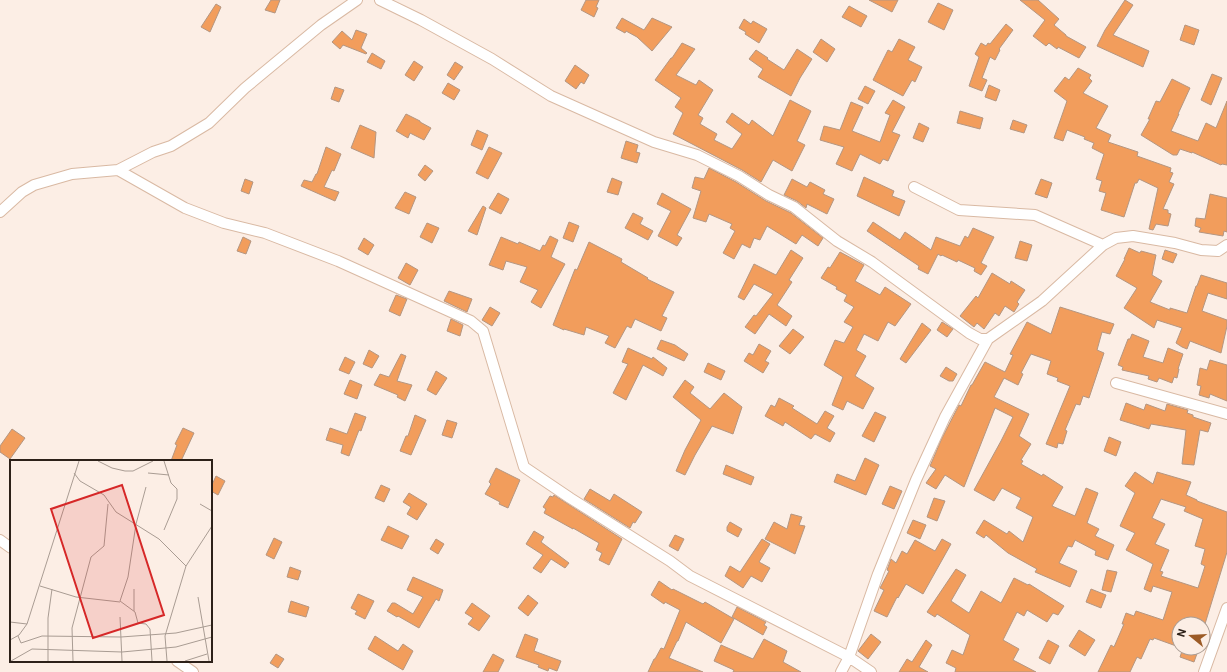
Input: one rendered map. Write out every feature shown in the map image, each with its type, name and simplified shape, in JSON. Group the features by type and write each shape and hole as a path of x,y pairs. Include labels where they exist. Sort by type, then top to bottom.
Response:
{"street":[{"path":"0,212 22,192 34,185 72,174 118,170 153,152 171,146 209,123 245,88 315,30 357,0"},
{"path":"380,0 421,20 492,59 551,96 654,142 697,155 739,176 794,207 837,241 872,262 969,333 980,339 988,339"},
{"path":"118,170 185,208 224,223 265,233 338,261 470,321 483,331 524,467 704,585 848,657 871,672"},
{"path":"914,187 959,210 1035,215 1103,245"},
{"path":"841,672 916,480 945,417 988,339 1042,301 1103,245 1116,238 1133,236 1175,243 1201,250 1218,251 1227,245"},
{"path":"1116,383 1227,414"},
{"path":"0,540 10,547"},
{"path":"1204,672 1227,608"},
{"path":"178,662 193,672"}],"building":[{"path":"271,0 280,0 275,13 265,10"},
{"path":"586,0 599,0 596,7 598,8 594,17 581,10"},
{"path":"869,0 898,0 892,12"},
{"path":"1020,0 1038,0 1059,19 1054,25 1066,36 1086,47 1079,58 1058,47 1057,49 1049,43 1046,46 1033,36 1045,20"},
{"path":"1125,0 1133,5 1113,35 1149,51 1143,67 1097,46 1105,30"},
{"path":"938,3 953,10 944,30 928,22"},
{"path":"216,4 221,7 210,32 201,27"},
{"path":"849,6 867,16 861,27 842,17"},
{"path":"622,18 644,30 652,18 672,27 652,51 637,37 616,28"},
{"path":"744,19 751,24 753,21 767,29 759,43 739,28"},
{"path":"1006,24 1013,30 999,49 1000,50 995,60 990,57 982,78 987,80 982,91 969,86 979,57 975,54 981,43 986,46 988,43 990,44"},
{"path":"1185,25 1199,30 1194,45 1180,40"},
{"path":"356,30 367,34 361,48 367,53 366,54 343,45 340,49 332,42 342,31 352,40"},
{"path":"821,39 835,49 827,62 813,52"},
{"path":"899,39 915,47 908,60 922,67 915,82 912,80 903,96 873,80 888,50 892,52"},
{"path":"682,43 695,49 676,75 696,85 699,80 713,90 698,115 703,118 700,124 717,134 714,140 732,149 742,134 726,122 732,113 749,125 752,120 773,136 790,100 811,111 797,141 805,145 792,171 773,160 761,182 742,170 673,134 683,113 675,107 681,98 655,80"},
{"path":"797,49 812,59 791,96 758,77 763,69 749,59 756,50 784,70"},
{"path":"372,53 385,61 381,69 367,62"},
{"path":"414,61 423,67 414,81 405,75"},
{"path":"455,62 463,67 454,80 447,75"},
{"path":"575,65 589,75 584,84 581,82 576,89 565,81"},
{"path":"1078,68 1091,75 1089,78 1092,81 1083,93 1108,106 1096,128 1111,135 1108,142 1138,152 1137,156 1171,168 1170,172 1173,173 1169,182 1174,184 1163,209 1168,210 1168,213 1171,214 1168,226 1156,224 1153,230 1149,229 1158,188 1139,179 1137,183 1135,183 1124,217 1101,210 1106,193 1099,191 1102,181 1096,179 1104,154 1092,148 1094,143 1084,139 1085,137 1067,130 1063,141 1054,138 1067,101 1054,91 1065,77 1069,80"},
{"path":"1212,74 1222,78 1211,105 1201,100"},
{"path":"1172,79 1190,88 1171,131 1198,141 1206,123 1216,128 1227,101 1227,165 1221,165 1192,152 1180,149 1177,155 1173,155 1141,135 1150,119 1148,119 1156,101 1160,102"},
{"path":"448,83 460,90 454,100 442,93"},
{"path":"989,85 1000,90 996,101 985,97"},
{"path":"865,86 875,91 868,104 858,99"},
{"path":"335,87 344,90 339,102 331,99"},
{"path":"893,100 905,107 892,132 900,135 888,161 883,159 880,164 860,154 852,171 836,164 844,147 820,140 824,126 840,130 851,102 863,107 852,131 880,142 890,115 885,113"},
{"path":"960,111 983,118 980,129 957,123"},
{"path":"406,114 431,128 424,140 410,133 408,138 396,131"},
{"path":"1013,120 1027,125 1024,133 1010,129"},
{"path":"919,123 929,128 923,142 913,138"},
{"path":"360,125 376,132 374,158 351,148"},
{"path":"477,130 488,135 482,150 471,145"},
{"path":"626,141 638,145 636,152 640,153 637,163 621,158"},
{"path":"326,147 341,154 334,171 332,170 324,187 339,192 335,201 301,186 304,180 312,182 317,174"},
{"path":"489,147 502,153 488,179 476,173"},
{"path":"425,165 433,171 425,181 418,175"},
{"path":"709,168 736,182 766,201 791,213 823,238 818,246 802,235 796,244 767,226 760,240 754,238 750,248 742,244 734,259 723,253 735,231 730,228 732,224 709,214 706,222 693,218 701,191 692,188 695,177 704,179"},
{"path":"864,177 894,191 892,196 905,201 899,216 857,196"},
{"path":"612,178 622,182 618,195 607,192"},
{"path":"245,179 253,182 249,194 241,191"},
{"path":"792,179 807,187 810,182 825,190 823,194 834,199 827,214 807,204 806,208 797,201 784,195"},
{"path":"1041,179 1052,183 1047,198 1035,194"},
{"path":"405,192 416,197 409,214 395,208"},
{"path":"498,193 509,199 501,214 489,208"},
{"path":"662,193 691,209 677,235 682,238 677,246 658,236 671,211 657,204"},
{"path":"1210,194 1227,198 1227,232 1224,231 1223,236 1199,232 1201,228 1195,226 1196,218 1205,219"},
{"path":"483,206 486,208 477,235 468,231"},
{"path":"633,213 643,218 640,224 653,231 648,240 625,228"},
{"path":"569,222 579,226 573,242 563,238"},
{"path":"873,222 900,240 905,232 931,250 936,237 960,246 965,236 968,238 973,228 994,237 981,263 987,266 981,275 974,271 975,268 958,260 957,262 938,254 928,274 918,269 919,266 867,231"},
{"path":"427,223 439,228 432,243 420,237"},
{"path":"550,236 558,240 551,257 565,264 541,308 531,302 538,290 520,282 527,267 506,261 503,270 489,265 501,237 518,244 519,242 540,251 543,245 545,246"},
{"path":"243,237 251,241 246,254 237,251"},
{"path":"364,238 374,245 368,255 358,249"},
{"path":"1020,241 1032,245 1027,261 1015,258"},
{"path":"589,242 622,259 621,262 648,278 647,279 674,292 662,316 667,318 661,331 635,319 631,328 627,326 615,348 605,343 609,336 586,327 584,335 564,330 553,325 575,269 577,270"},
{"path":"1129,248 1140,253 1141,251 1156,255 1152,275 1162,281 1150,302 1170,310 1170,308 1187,313 1201,275 1227,283 1227,299 1208,293 1202,311 1227,320 1221,353 1190,341 1187,349 1182,347 1176,343 1182,328 1157,320 1154,328 1124,308 1137,288 1116,276"},
{"path":"791,250 803,258 789,280 792,282 777,305 792,316 786,326 769,314 755,334 745,327 754,315 756,316 773,294 754,284 744,300 738,297 754,264 776,275"},
{"path":"1165,250 1177,254 1173,263 1162,259"},
{"path":"840,252 864,265 855,281 880,295 885,287 911,304 895,326 888,322 878,341 864,334 856,350 866,356 855,376 874,388 863,409 847,401 843,410 832,405 843,377 824,365 835,340 844,343 853,327 844,322 854,307 844,301 847,295 836,289 837,287 821,278 828,267 830,268"},
{"path":"406,263 418,270 410,285 398,278"},
{"path":"992,273 1010,284 1011,281 1025,290 1017,302 1019,304 1014,312 1005,306 999,316 995,313 984,329 977,323 974,327 960,316 976,296 978,298"},
{"path":"449,291 472,299 467,312 444,301"},
{"path":"396,295 407,299 400,316 389,311"},
{"path":"490,307 500,313 492,326 482,320"},
{"path":"1060,307 1114,324 1110,334 1102,332 1097,350 1104,353 1089,398 1083,396 1080,405 1076,404 1065,430 1067,431 1063,444 1058,443 1057,448 1046,444 1070,386 1057,381 1058,378 1047,374 1051,361 1031,354 1021,373 1023,374 1018,385 1004,378 994,397 1029,414 1019,436 1031,444 1021,460 1023,461 1021,464 1042,476 1043,474 1063,487 1052,506 1075,516 1086,488 1098,493 1087,523 1099,529 1095,536 1114,545 1108,560 1095,555 1096,551 1075,540 1072,547 1068,546 1059,563 1077,571 1070,587 1035,572 1037,569 1008,553 986,535 984,538 976,533 984,520 1007,534 1009,531 1023,542 1033,517 1016,508 1021,498 1002,488 994,501 974,490 1013,417 995,408 964,487 945,475 936,489 926,483 936,469 930,466 942,438 959,405 961,406 971,385 985,362 1005,372 1013,355 1010,354 1027,322 1051,334"},
{"path":"451,319 463,325 460,336 447,331"},
{"path":"942,322 953,329 947,337 937,330"},
{"path":"922,323 931,330 906,363 900,359"},
{"path":"793,329 804,337 790,354 779,346"},
{"path":"1132,334 1149,341 1143,357 1163,363 1168,348 1183,354 1178,369 1177,378 1174,377 1172,383 1159,378 1157,382 1148,379 1149,376 1122,370 1123,367 1118,365 1128,339 1130,339"},
{"path":"661,340 675,345 688,354 684,361 657,349"},
{"path":"759,344 771,351 765,361 769,363 763,373 744,361 749,353 753,355"},
{"path":"628,348 652,359 653,357 667,368 663,376 643,365 626,400 613,393 628,364 622,362"},
{"path":"369,350 379,356 372,368 363,364"},
{"path":"401,354 406,356 397,381 412,385 405,401 397,397 398,395 374,385 380,374 389,377"},
{"path":"345,357 355,362 349,374 339,370"},
{"path":"1210,360 1227,365 1227,401 1210,394 1209,398 1199,395 1201,386 1197,385 1200,368 1207,370"},
{"path":"708,363 725,371 721,380 704,372"},
{"path":"946,367 957,374 953,381 949,381 940,376"},
{"path":"436,371 447,378 436,395 427,390"},
{"path":"350,380 362,385 357,399 344,394"},
{"path":"685,380 694,387 690,393 710,409 724,393 742,407 733,434 712,426 685,475 676,471 701,420 673,397"},
{"path":"779,398 794,406 792,408 817,424 825,411 834,416 827,428 835,433 830,442 815,434 811,439 785,422 783,426 765,416 771,405 775,407"},
{"path":"1126,403 1144,410 1146,404 1165,411 1167,404 1188,410 1187,413 1193,415 1193,417 1211,423 1208,432 1200,430 1194,465 1182,464 1186,430 1151,424 1149,429 1120,420"},
{"path":"875,412 886,417 874,442 862,436"},
{"path":"355,413 366,417 361,431 359,430 349,456 341,453 343,445 326,440 330,428 347,434"},
{"path":"415,415 426,420 411,455 400,451 406,436 408,436"},
{"path":"447,420 457,423 452,438 442,435"},
{"path":"183,428 194,433 181,460 171,460 177,445 175,444"},
{"path":"12,429 25,438 10,459 0,452 0,446"},
{"path":"1109,437 1121,442 1116,456 1104,451"},
{"path":"865,458 879,465 866,495 834,482 837,474 855,481"},
{"path":"726,465 754,477 751,485 723,474"},
{"path":"496,468 520,480 508,508 499,504 500,502 485,494 491,484 489,482"},
{"path":"1135,472 1153,484 1157,472 1191,482 1186,495 1197,501 1227,512 1227,552 1207,616 1171,616 1171,644 1154,638 1153,640 1150,639 1141,659 1137,657 1130,672 1098,672 1111,645 1114,647 1124,624 1122,624 1126,613 1134,616 1136,611 1163,620 1172,592 1153,586 1151,592 1144,589 1153,564 1126,550 1135,533 1120,526 1135,493 1125,486","holes":["1161,499 1186,507 1184,511 1203,519 1195,546 1205,549 1201,564 1205,566 1198,588 1161,576 1163,572 1160,571 1169,550 1155,544 1165,524 1152,518"]},
{"path":"216,476 225,481 218,495 212,492 212,485"},
{"path":"381,485 390,489 384,502 375,498"},
{"path":"890,486 902,491 894,509 882,504"},
{"path":"590,489 610,501 614,494 642,512 630,528 584,499"},
{"path":"409,493 427,504 417,520 407,514 411,507 403,502"},
{"path":"554,495 622,539 609,565 599,560 602,553 596,550 599,543 544,513 546,509 543,507 550,496 553,497"},
{"path":"934,498 945,501 937,521 927,517"},
{"path":"791,514 802,517 799,525 805,526 795,554 765,539 774,522 787,529"},
{"path":"913,520 926,525 920,539 907,533"},
{"path":"730,522 742,529 738,537 727,531 727,527"},
{"path":"388,526 409,536 402,549 381,540"},
{"path":"534,531 544,537 541,542 569,563 565,568 551,559 541,573 533,568 543,555 526,544"},
{"path":"675,535 684,539 678,551 669,546"},
{"path":"274,538 282,542 274,559 266,555"},
{"path":"436,539 444,544 438,554 430,549"},
{"path":"762,539 770,544 759,562 770,568 762,582 751,576 743,588 725,576 730,566 740,572"},
{"path":"942,539 951,544 923,594 906,584 898,598 897,597 887,617 874,611 884,590 880,588 889,571 887,570 891,559 896,563 902,551 907,554 915,540 935,551"},
{"path":"290,567 301,571 298,580 287,577"},
{"path":"956,569 966,575 951,601 969,613 981,591 1001,603 1014,578 1028,585 1029,584 1064,606 1058,615 1053,613 1047,622 1027,610 1024,616 1017,612 1003,640 1019,649 1013,660 1036,672 955,672 956,668 946,663 952,650 963,655 970,635 937,614 935,617 927,612"},
{"path":"1107,570 1117,572 1111,592 1102,590"},
{"path":"413,577 443,590 439,601 436,599 419,628 387,611 392,603 395,603 413,614 423,597 407,590"},
{"path":"659,581 672,590 673,589 703,604 705,602 734,619 721,643 686,622 669,658 703,672 648,672 661,648 664,649 680,610 665,602 664,604 651,595"},
{"path":"1091,589 1106,595 1101,608 1086,602"},
{"path":"358,594 374,601 365,619 355,614 357,611 351,608"},
{"path":"528,595 538,603 528,616 518,608"},
{"path":"291,601 309,607 306,617 288,612"},
{"path":"472,603 490,616 479,631 468,624 473,618 465,613"},
{"path":"737,607 766,622 764,625 767,627 763,635 732,617"},
{"path":"1079,630 1095,640 1085,656 1069,646"},
{"path":"525,634 538,639 534,651 561,661 557,671 549,668 548,671 538,667 539,665 516,657"},
{"path":"871,634 881,642 868,659 858,651"},
{"path":"375,636 398,651 403,644 413,651 403,670 368,649"},
{"path":"764,639 787,651 783,662 801,672 733,672 734,670 714,661 721,645 753,659"},
{"path":"926,640 932,645 919,667 928,672 899,672 907,659 912,662"},
{"path":"1048,640 1059,646 1050,664 1039,658"},
{"path":"276,654 284,659 278,668 270,663"},
{"path":"493,654 504,660 498,672 483,672"},
{"path":"1180,656 1196,656 1194,662"}]}
